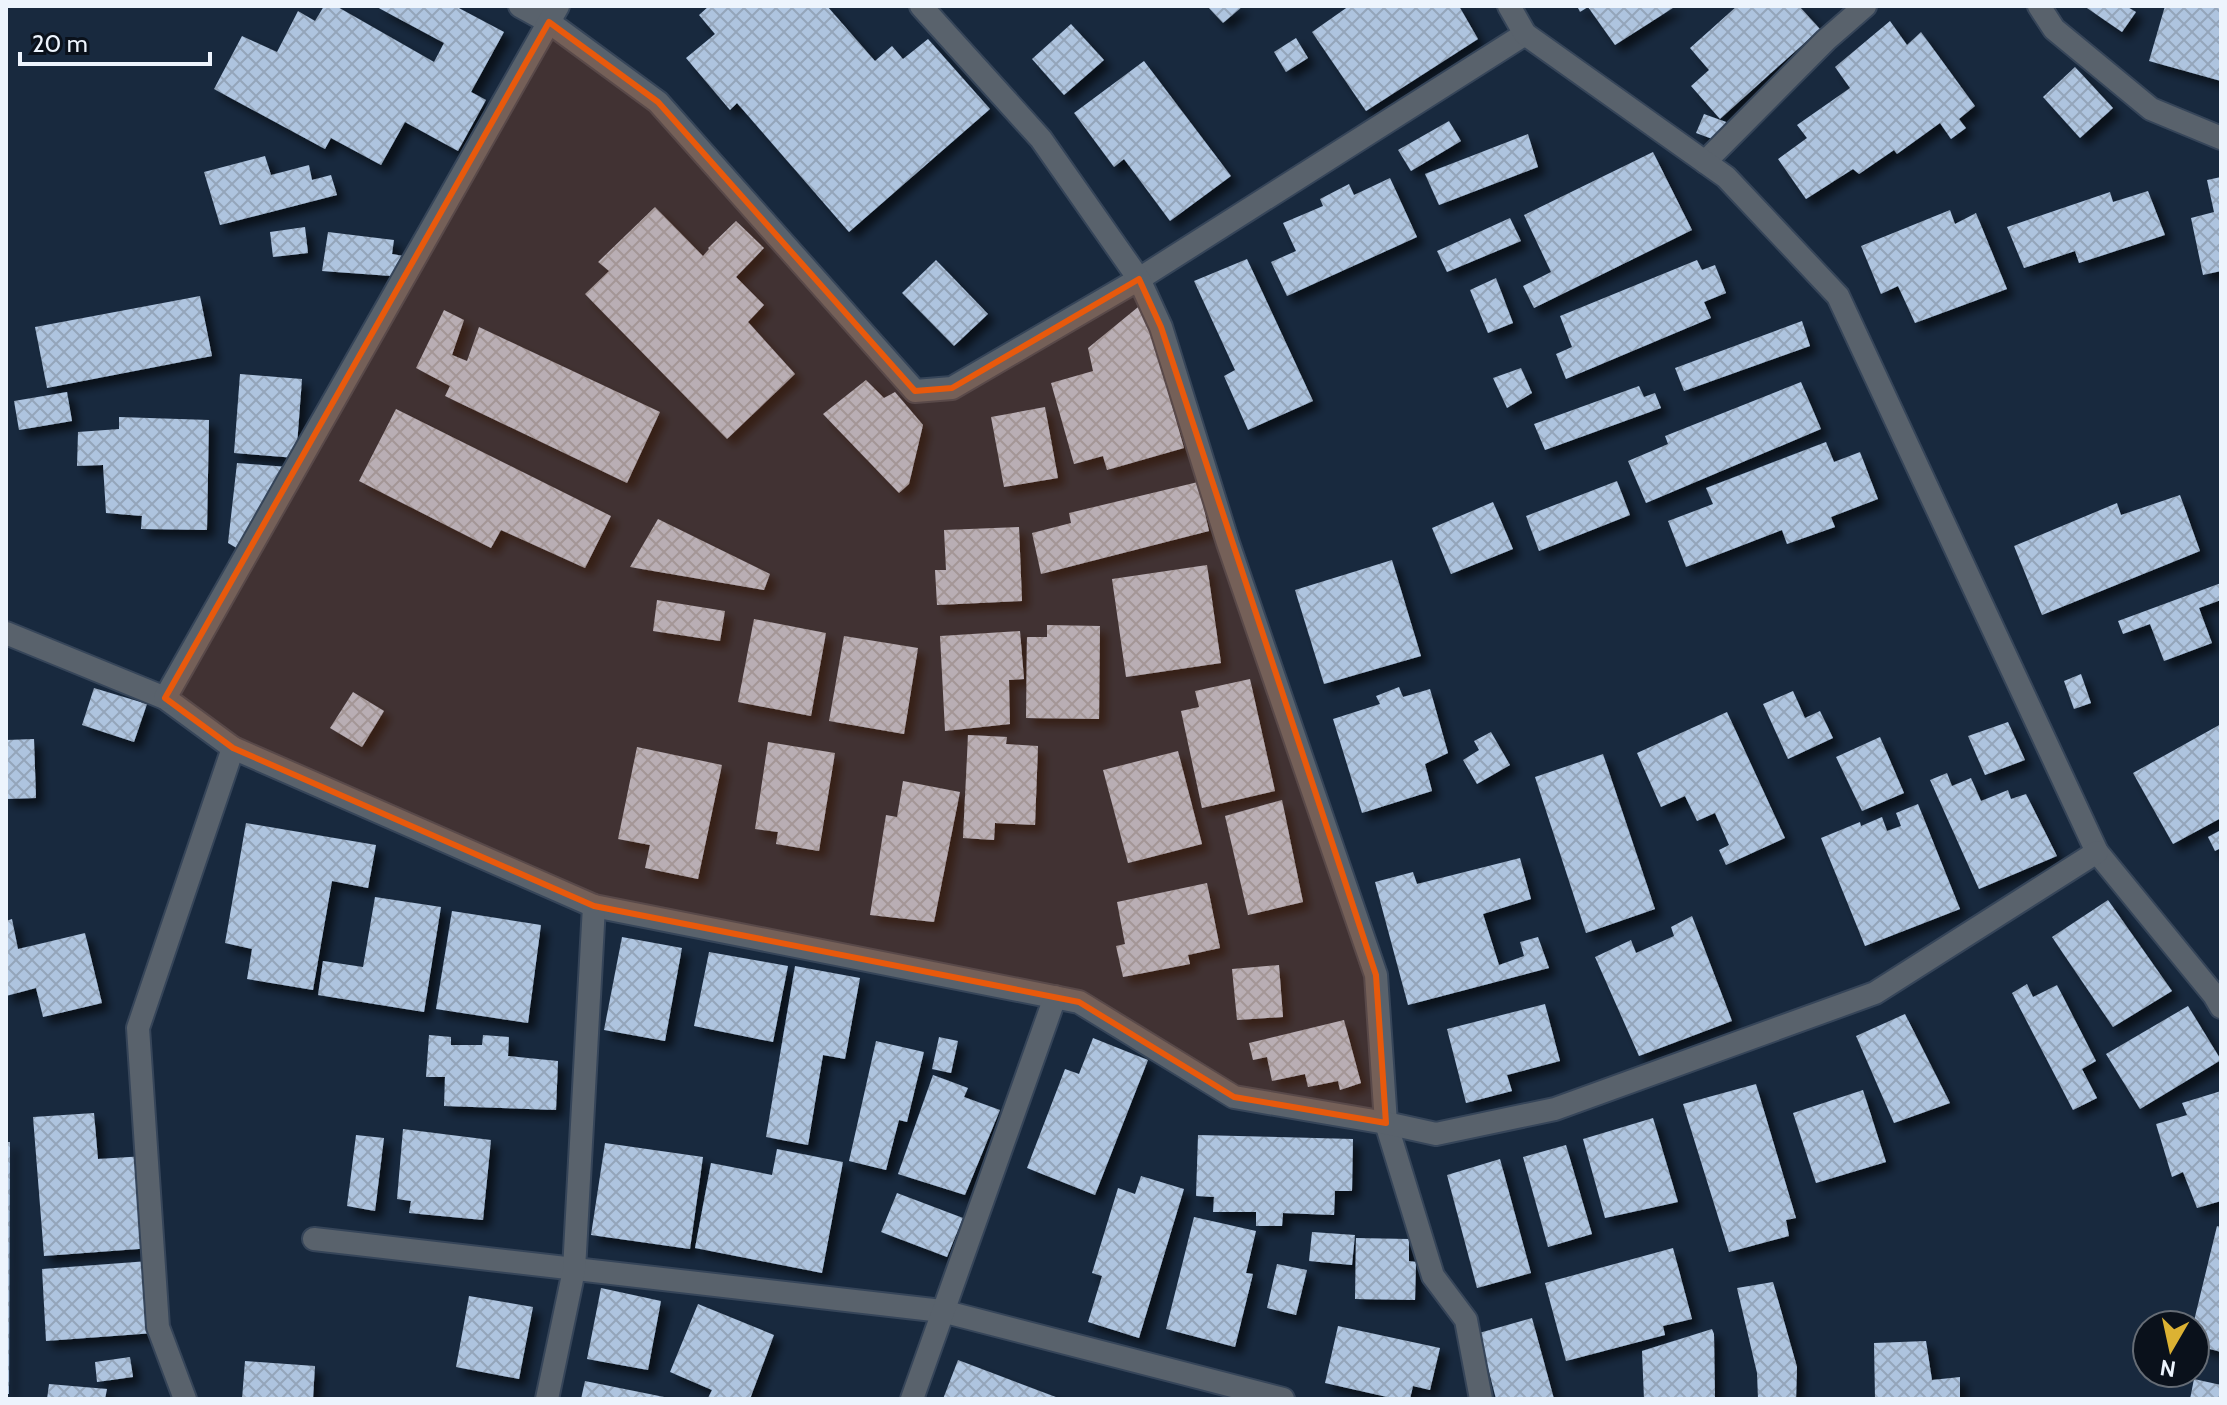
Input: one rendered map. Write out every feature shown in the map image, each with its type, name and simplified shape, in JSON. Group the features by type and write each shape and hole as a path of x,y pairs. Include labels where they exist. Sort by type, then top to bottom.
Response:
{"street":[{"path":"520,6 553,14 658,102 915,391 952,388 1139,279 1525,34"},
{"path":"921,6 1041,139 1139,279 1161,327 1228,543 1376,975 1386,1123 1433,1276 1466,1320 1481,1399"},
{"path":"1509,6 1525,34 1726,177 1838,296 2097,852 2221,1007"},
{"path":"1705,162 1826,40 1865,6"},
{"path":"2039,6 2054,29 2151,109 2221,138"},
{"path":"165,698 553,14"},
{"path":"6,633 165,698 233,748 594,906 1079,1002 1234,1097 1436,1134 1555,1109 1875,993 2097,852"},
{"path":"185,1399 158,1327 138,1028 233,748"},
{"path":"547,1399 574,1270 594,906"},
{"path":"912,1399 1055,997"},
{"path":"314,1239 942,1311 1283,1399"}],"highlighted area":[{"path":"549,22 658,102 915,391 952,388 1139,279 1161,327 1376,975 1386,1123 1234,1097 1079,1002 594,906 233,748 165,698"}],"building":[{"path":"324,6 336,6 434,62 444,43 375,6 455,6 504,32 471,92 486,100 458,151 405,122 381,165 331,138 325,149 214,89 242,36 277,52 298,11 315,21"},
{"path":"709,6 827,6 875,61 892,46 903,59 928,39 990,109 849,232 737,103 730,110 686,58 715,34 699,15"},
{"path":"1207,6 1243,6 1223,23"},
{"path":"1349,6 1459,6 1478,39 1366,111 1312,32"},
{"path":"1577,6 1676,6 1615,45 1588,7 1580,12"},
{"path":"1737,6 1799,6 1820,29 1720,119 1691,86 1709,70 1690,48"},
{"path":"2084,6 2126,6 2136,12 2122,32"},
{"path":"2165,6 2221,6 2221,81 2149,61"},
{"path":"1890,21 1907,45 1921,32 1975,106 1959,119 1966,128 1951,139 1940,123 1897,154 1894,150 1859,174 1853,169 1806,199 1778,159 1807,138 1797,125 1850,88 1835,67"},
{"path":"1071,24 1104,60 1064,95 1032,59"},
{"path":"1296,38 1308,58 1286,72 1274,52"},
{"path":"1144,61 1231,176 1170,221 1124,159 1114,167 1074,113"},
{"path":"2075,67 2113,108 2080,138 2043,97"},
{"path":"1704,114 1726,122 1718,141 1696,133"},
{"path":"1449,121 1461,141 1411,171 1398,150"},
{"path":"1528,134 1538,167 1439,205 1425,174"},
{"path":"1653,152 1692,230 1534,308 1523,286 1551,272 1524,215"},
{"path":"265,156 271,175 309,165 312,180 331,175 337,195 220,225 204,172"},
{"path":"2221,177 2221,271 2203,275 2191,218 2214,212 2207,180"},
{"path":"1390,178 1417,237 1287,296 1271,262 1296,251 1283,223 1323,206 1320,199 1349,184 1354,195"},
{"path":"2148,191 2165,235 2079,263 2075,251 2024,268 2007,227 2110,192 2113,202"},
{"path":"655,207 703,256 736,221 764,248 736,277 764,305 748,322 795,374 727,439 585,294 609,271 598,262"},
{"path":"1950,210 1955,224 1976,213 2007,289 1915,323 1898,286 1881,294 1861,246"},
{"path":"1510,218 1521,241 1447,272 1437,251"},
{"path":"305,227 308,253 273,257 270,232"},
{"path":"328,232 394,240 392,254 404,256 391,276 322,271"},
{"path":"1247,259 1313,401 1248,430 1224,376 1235,370 1194,281"},
{"path":"936,260 988,314 954,346 902,293"},
{"path":"1697,260 1702,270 1715,265 1726,293 1704,302 1711,318 1566,379 1556,354 1572,347 1560,316"},
{"path":"1496,278 1513,323 1488,333 1470,290"},
{"path":"200,296 212,356 47,388 35,327"},
{"path":"1143,303 1184,448 1107,470 1103,456 1074,464 1051,383 1093,371 1088,348"},
{"path":"444,310 464,320 452,355 467,361 479,327 660,412 627,483 445,396 450,386 416,368"},
{"path":"1802,321 1810,346 1684,391 1675,368"},
{"path":"1521,368 1532,393 1507,408 1493,378"},
{"path":"240,374 302,379 296,458 234,453"},
{"path":"866,380 884,398 895,392 923,425 909,484 899,493 823,414"},
{"path":"1801,382 1821,429 1646,503 1628,461 1668,444 1665,436"},
{"path":"1639,386 1644,397 1655,393 1661,408 1545,450 1534,424"},
{"path":"67,392 72,421 19,430 14,401"},
{"path":"1045,407 1058,478 1004,487 991,417"},
{"path":"396,409 611,516 585,568 501,530 491,548 359,481"},
{"path":"119,417 209,420 207,530 141,529 142,516 106,513 103,465 77,466 78,432 119,429"},
{"path":"1826,442 1834,462 1860,452 1878,499 1831,517 1835,527 1787,544 1782,530 1686,567 1668,521 1713,504 1706,488"},
{"path":"237,463 288,467 240,550 228,543"},
{"path":"1617,481 1630,515 1539,551 1526,516"},
{"path":"1198,482 1209,531 1041,574 1032,533 1071,523 1069,513"},
{"path":"2180,495 2200,551 2042,615 2014,546 2117,503 2121,515"},
{"path":"1493,502 1513,549 1451,574 1432,528"},
{"path":"658,519 770,574 764,590 630,567"},
{"path":"1019,527 1022,601 937,605 935,570 946,570 944,530"},
{"path":"1392,560 1421,656 1324,684 1295,590"},
{"path":"1207,565 1221,663 1126,677 1112,579"},
{"path":"2221,583 2221,600 2199,608 2212,643 2164,661 2150,624 2123,634 2118,621"},
{"path":"657,600 725,611 720,641 653,631"},
{"path":"754,619 826,633 811,716 738,702"},
{"path":"1047,625 1100,626 1099,719 1026,718 1027,637 1047,637"},
{"path":"1020,631 1024,679 1009,680 1010,724 945,731 940,636"},
{"path":"844,636 918,648 904,734 829,721"},
{"path":"2081,674 2091,703 2074,709 2064,681"},
{"path":"1250,679 1275,791 1202,808 1181,711 1199,707 1195,691"},
{"path":"1399,687 1403,697 1430,689 1448,753 1425,764 1432,791 1362,813 1333,719 1380,704 1376,696"},
{"path":"94,688 147,704 134,742 82,725"},
{"path":"1793,691 1805,718 1820,711 1833,738 1788,759 1763,704"},
{"path":"353,692 384,711 362,747 330,728"},
{"path":"1727,712 1785,838 1726,865 1719,850 1729,845 1715,813 1697,821 1685,796 1661,807 1637,753"},
{"path":"2008,722 2025,760 1985,775 1968,736"},
{"path":"2221,724 2221,818 2173,844 2133,773"},
{"path":"1491,732 1510,765 1477,784 1463,760 1479,750 1474,741"},
{"path":"968,735 1007,737 1006,744 1038,746 1035,825 995,823 994,840 963,838"},
{"path":"1880,737 1904,793 1862,811 1836,757"},
{"path":"34,739 36,798 6,799 6,740"},
{"path":"768,742 835,753 819,851 776,844 778,832 755,829"},
{"path":"637,747 722,765 698,879 645,868 650,845 618,839"},
{"path":"1178,751 1202,844 1128,863 1103,770"},
{"path":"1603,754 1655,909 1586,933 1535,777"},
{"path":"1947,773 1952,786 1971,778 1981,801 2008,790 2011,799 2026,794 2057,856 1979,889 1930,780"},
{"path":"903,781 960,792 934,922 870,915 886,815 897,817"},
{"path":"1282,800 1303,902 1248,915 1225,816"},
{"path":"1918,804 1960,909 1865,946 1821,838 1860,822 1861,826 1882,817 1887,831 1901,826 1896,813"},
{"path":"246,823 376,845 368,888 332,881 313,990 247,979 252,949 225,943"},
{"path":"2221,830 2221,848 2215,851 2208,837"},
{"path":"1520,858 1531,899 1483,914 1499,965 1524,956 1520,942 1538,937 1549,968 1408,1005 1375,882 1413,872 1417,884"},
{"path":"1207,883 1220,948 1188,955 1190,964 1123,977 1116,946 1125,944 1117,902"},
{"path":"375,897 441,907 424,1012 318,995 323,961 363,967"},
{"path":"2108,900 2172,991 2113,1027 2052,937"},
{"path":"452,911 541,925 528,1023 436,1009"},
{"path":"1692,916 1732,1021 1639,1056 1595,957 1631,940 1636,953 1674,936 1671,927"},
{"path":"12,919 18,949 85,933 102,1003 43,1017 36,988 6,996 6,921"},
{"path":"622,937 682,948 665,1041 604,1030"},
{"path":"709,952 788,966 773,1042 694,1026"},
{"path":"1279,965 1283,1017 1237,1020 1232,969"},
{"path":"795,966 860,978 845,1059 823,1055 808,1145 766,1137"},
{"path":"2027,984 2033,997 2057,985 2096,1061 2082,1069 2097,1098 2073,1110 2012,993"},
{"path":"1545,1004 1560,1061 1507,1075 1512,1091 1466,1103 1447,1029"},
{"path":"2188,1006 2221,1060 2140,1109 2106,1054"},
{"path":"1905,1014 1950,1103 1894,1123 1856,1036"},
{"path":"1344,1020 1361,1083 1340,1090 1338,1081 1308,1087 1305,1074 1272,1081 1267,1057 1253,1060 1249,1043"},
{"path":"429,1035 451,1037 451,1045 482,1045 483,1035 509,1037 508,1056 558,1061 556,1110 444,1106 445,1077 426,1077"},
{"path":"939,1037 958,1041 951,1073 932,1069"},
{"path":"1093,1038 1148,1060 1095,1195 1027,1168 1065,1069 1079,1074"},
{"path":"876,1041 924,1052 907,1122 899,1120 886,1170 849,1161"},
{"path":"933,1075 968,1088 964,1097 1000,1110 965,1195 898,1174"},
{"path":"1756,1084 1796,1218 1786,1220 1789,1236 1729,1252 1683,1104"},
{"path":"1863,1090 1886,1162 1816,1183 1793,1113"},
{"path":"2221,1091 2221,1201 2197,1208 2183,1172 2172,1177 2156,1124 2187,1115 2182,1103"},
{"path":"94,1113 98,1159 145,1156 152,1248 44,1256 33,1117"},
{"path":"1653,1118 1678,1202 1605,1218 1583,1139"},
{"path":"403,1129 491,1140 483,1220 409,1213 411,1201 397,1199"},
{"path":"356,1135 384,1138 375,1211 347,1206"},
{"path":"1198,1135 1353,1139 1352,1191 1335,1191 1334,1215 1283,1213 1282,1226 1256,1226 1256,1212 1213,1212 1214,1197 1196,1196"},
{"path":"6,1142 10,1142 9,1394 6,1394"},
{"path":"605,1143 703,1157 690,1249 591,1235"},
{"path":"1566,1145 1592,1234 1548,1247 1523,1157"},
{"path":"777,1149 843,1162 822,1273 695,1248 711,1163 772,1175"},
{"path":"1500,1159 1531,1273 1477,1288 1447,1175"},
{"path":"1141,1176 1184,1189 1139,1338 1088,1322 1102,1276 1092,1273 1118,1188 1135,1194"},
{"path":"897,1193 963,1218 947,1257 881,1232"},
{"path":"1194,1217 1256,1231 1246,1273 1253,1274 1235,1347 1166,1329"},
{"path":"2217,1226 2221,1227 2221,1352 2211,1349 2211,1309 2197,1309"},
{"path":"1312,1232 1355,1235 1352,1265 1309,1261"},
{"path":"1356,1238 1409,1239 1409,1261 1416,1262 1415,1300 1355,1299"},
{"path":"1673,1248 1692,1319 1663,1326 1665,1335 1566,1361 1545,1283"},
{"path":"149,1261 154,1333 46,1341 42,1269"},
{"path":"1277,1264 1307,1270 1296,1315 1267,1308"},
{"path":"1773,1282 1797,1367 1796,1399 1758,1399 1757,1373 1737,1288"},
{"path":"601,1288 661,1301 648,1370 587,1359"},
{"path":"469,1296 533,1307 519,1379 456,1367"},
{"path":"698,1304 774,1335 750,1399 708,1398 712,1390 670,1372"},
{"path":"1532,1318 1554,1399 1496,1399 1479,1333"},
{"path":"1338,1326 1440,1348 1430,1390 1413,1386 1410,1399 1396,1399 1325,1383"},
{"path":"1712,1329 1715,1399 1644,1399 1642,1351"},
{"path":"1926,1341 1932,1380 1960,1377 1960,1399 1875,1399 1874,1343"},
{"path":"130,1357 133,1377 97,1382 95,1362"},
{"path":"958,1360 1061,1399 943,1399"},
{"path":"245,1361 315,1366 313,1399 242,1399"},
{"path":"585,1381 669,1398 669,1399 581,1399"},
{"path":"2211,1383 2221,1385 2221,1399 2190,1399 2192,1389 2211,1389"},
{"path":"49,1384 107,1389 105,1399 47,1399"}]}
